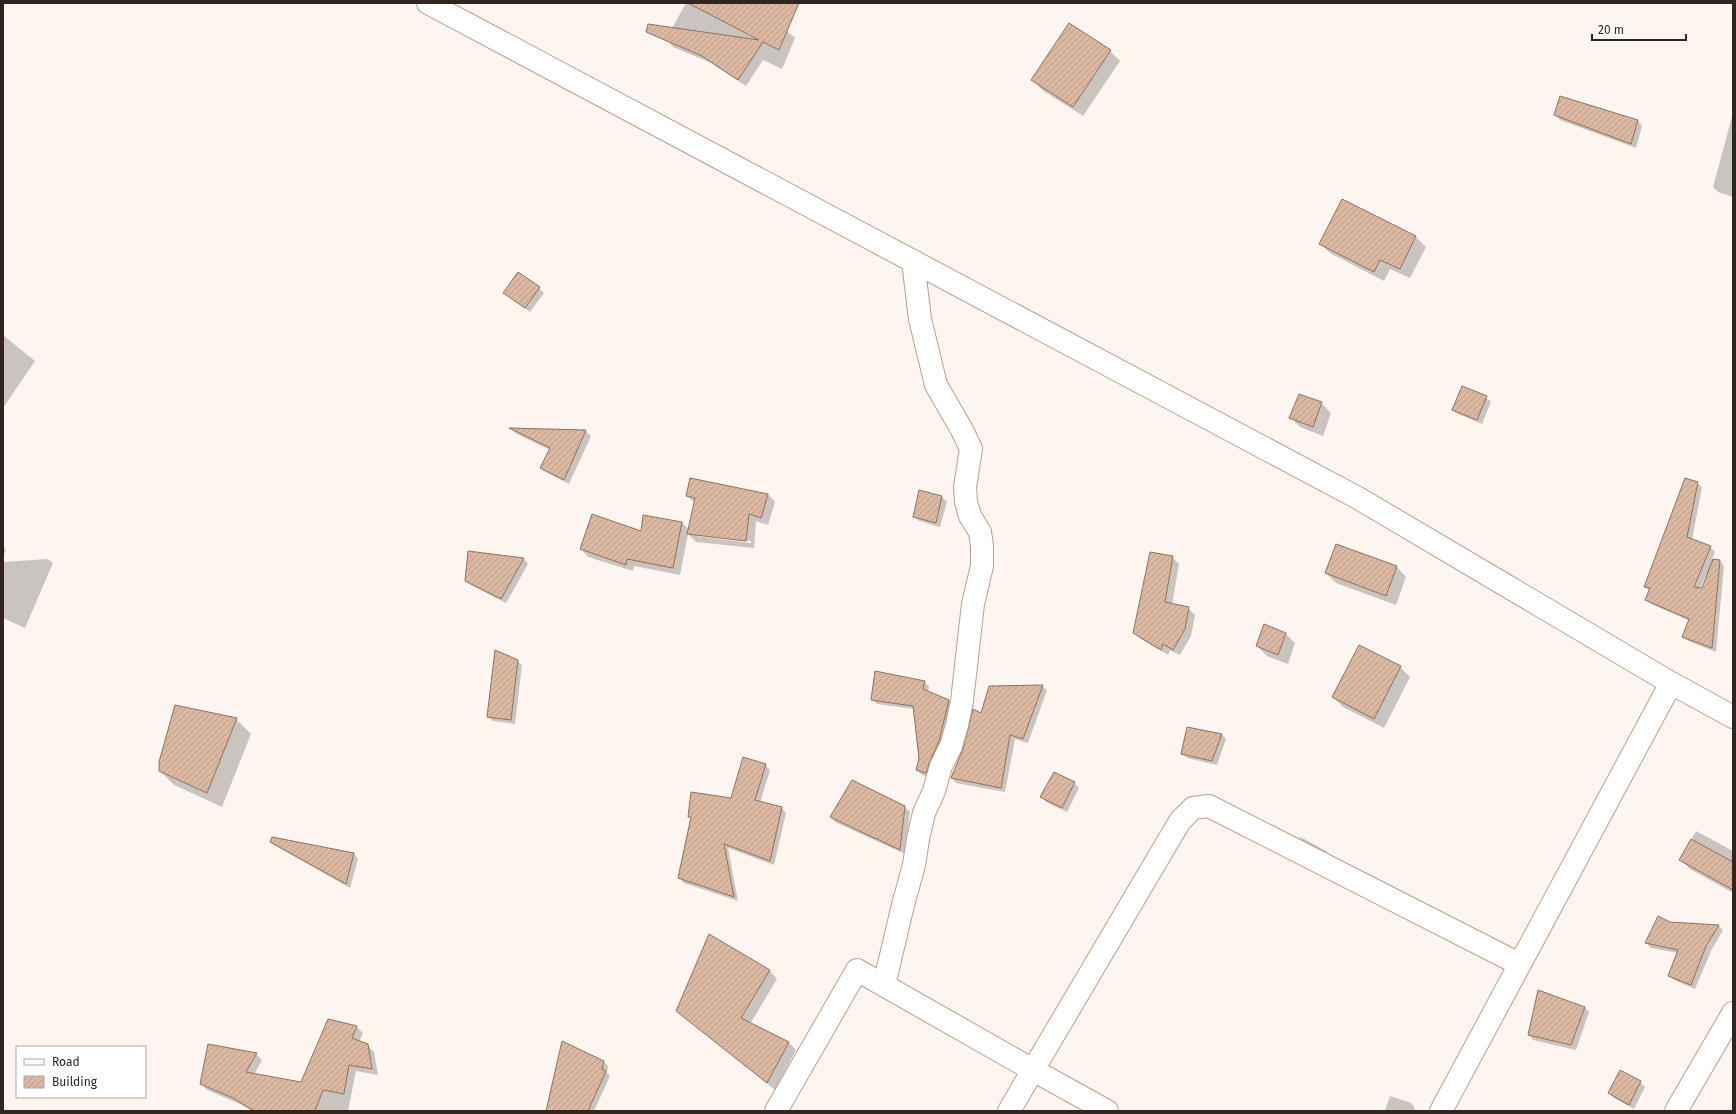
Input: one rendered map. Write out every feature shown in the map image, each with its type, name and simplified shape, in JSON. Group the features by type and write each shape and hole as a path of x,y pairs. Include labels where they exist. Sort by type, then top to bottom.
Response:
{"street":[{"path":"428,3 1358,498 1671,683 1733,717"},
{"path":"884,985 914,865 924,813 934,792 941,766 957,725 962,701 973,604 982,566 980,532 970,516 966,502 965,487 971,449 962,430 936,385 920,319 913,261"},
{"path":"1441,1111 1671,683"},
{"path":"1009,1111 1180,821 1193,808 1209,806 1519,964"},
{"path":"776,1111 856,970 1107,1111"},
{"path":"1676,1111 1733,1013"}],"building":[{"path":"688,3 799,3 779,50 763,42 738,80 702,56 646,32 648,24 759,40"},
{"path":"1069,23 1111,50 1073,107 1031,80"},
{"path":"1560,96 1638,120 1631,144 1554,115"},
{"path":"1342,199 1416,236 1400,269 1380,260 1374,272 1319,244"},
{"path":"518,272 540,287 525,308 503,293"},
{"path":"1462,386 1487,396 1477,420 1452,410"},
{"path":"1299,394 1322,402 1313,427 1289,418"},
{"path":"509,428 586,430 564,480 540,468 550,448"},
{"path":"690,478 768,494 761,518 749,514 746,541 687,534 695,498 686,496"},
{"path":"1685,478 1698,482 1687,537 1711,546 1694,587 1702,588 1713,559 1720,560 1712,648 1682,637 1689,619 1645,600 1650,588 1644,587"},
{"path":"919,490 942,496 936,523 913,517"},
{"path":"592,514 641,531 643,515 682,522 673,568 627,559 626,565 580,549"},
{"path":"1336,544 1397,566 1386,596 1325,573"},
{"path":"468,551 524,558 501,599 465,581"},
{"path":"1150,552 1173,556 1165,602 1189,607 1185,629 1173,650 1163,644 1161,650 1133,633"},
{"path":"1264,624 1286,633 1278,655 1256,646"},
{"path":"1359,645 1401,666 1374,719 1332,697"},
{"path":"495,650 518,660 511,720 487,717"},
{"path":"875,671 925,681 923,689 949,700 939,741 926,773 916,770 919,758 913,706 871,700"},
{"path":"1043,685 1023,739 1010,735 1001,788 951,778 963,749 973,709 981,713 989,686"},
{"path":"175,705 237,718 207,793 159,771 159,762"},
{"path":"1187,727 1222,734 1212,761 1181,754"},
{"path":"743,757 766,764 755,800 782,807 770,861 724,844 734,897 678,878 691,817 688,817 691,792 731,798"},
{"path":"1054,772 1075,782 1062,808 1040,797"},
{"path":"852,780 905,806 900,850 830,817"},
{"path":"272,837 354,853 346,884 270,842"},
{"path":"1691,839 1733,862 1733,890 1679,860"},
{"path":"1658,916 1670,922 1719,925 1706,946 1691,985 1668,976 1678,950 1645,943"},
{"path":"709,934 770,970 741,1018 789,1042 767,1083 676,1011"},
{"path":"1538,990 1585,1007 1571,1045 1528,1035"},
{"path":"328,1019 357,1026 352,1038 368,1044 372,1069 349,1065 344,1094 323,1090 315,1111 254,1111 233,1098 200,1084 208,1044 257,1053 246,1072 301,1082"},
{"path":"562,1041 604,1061 602,1069 606,1071 588,1111 546,1111"},
{"path":"1620,1070 1641,1081 1629,1105 1608,1093"}]}
